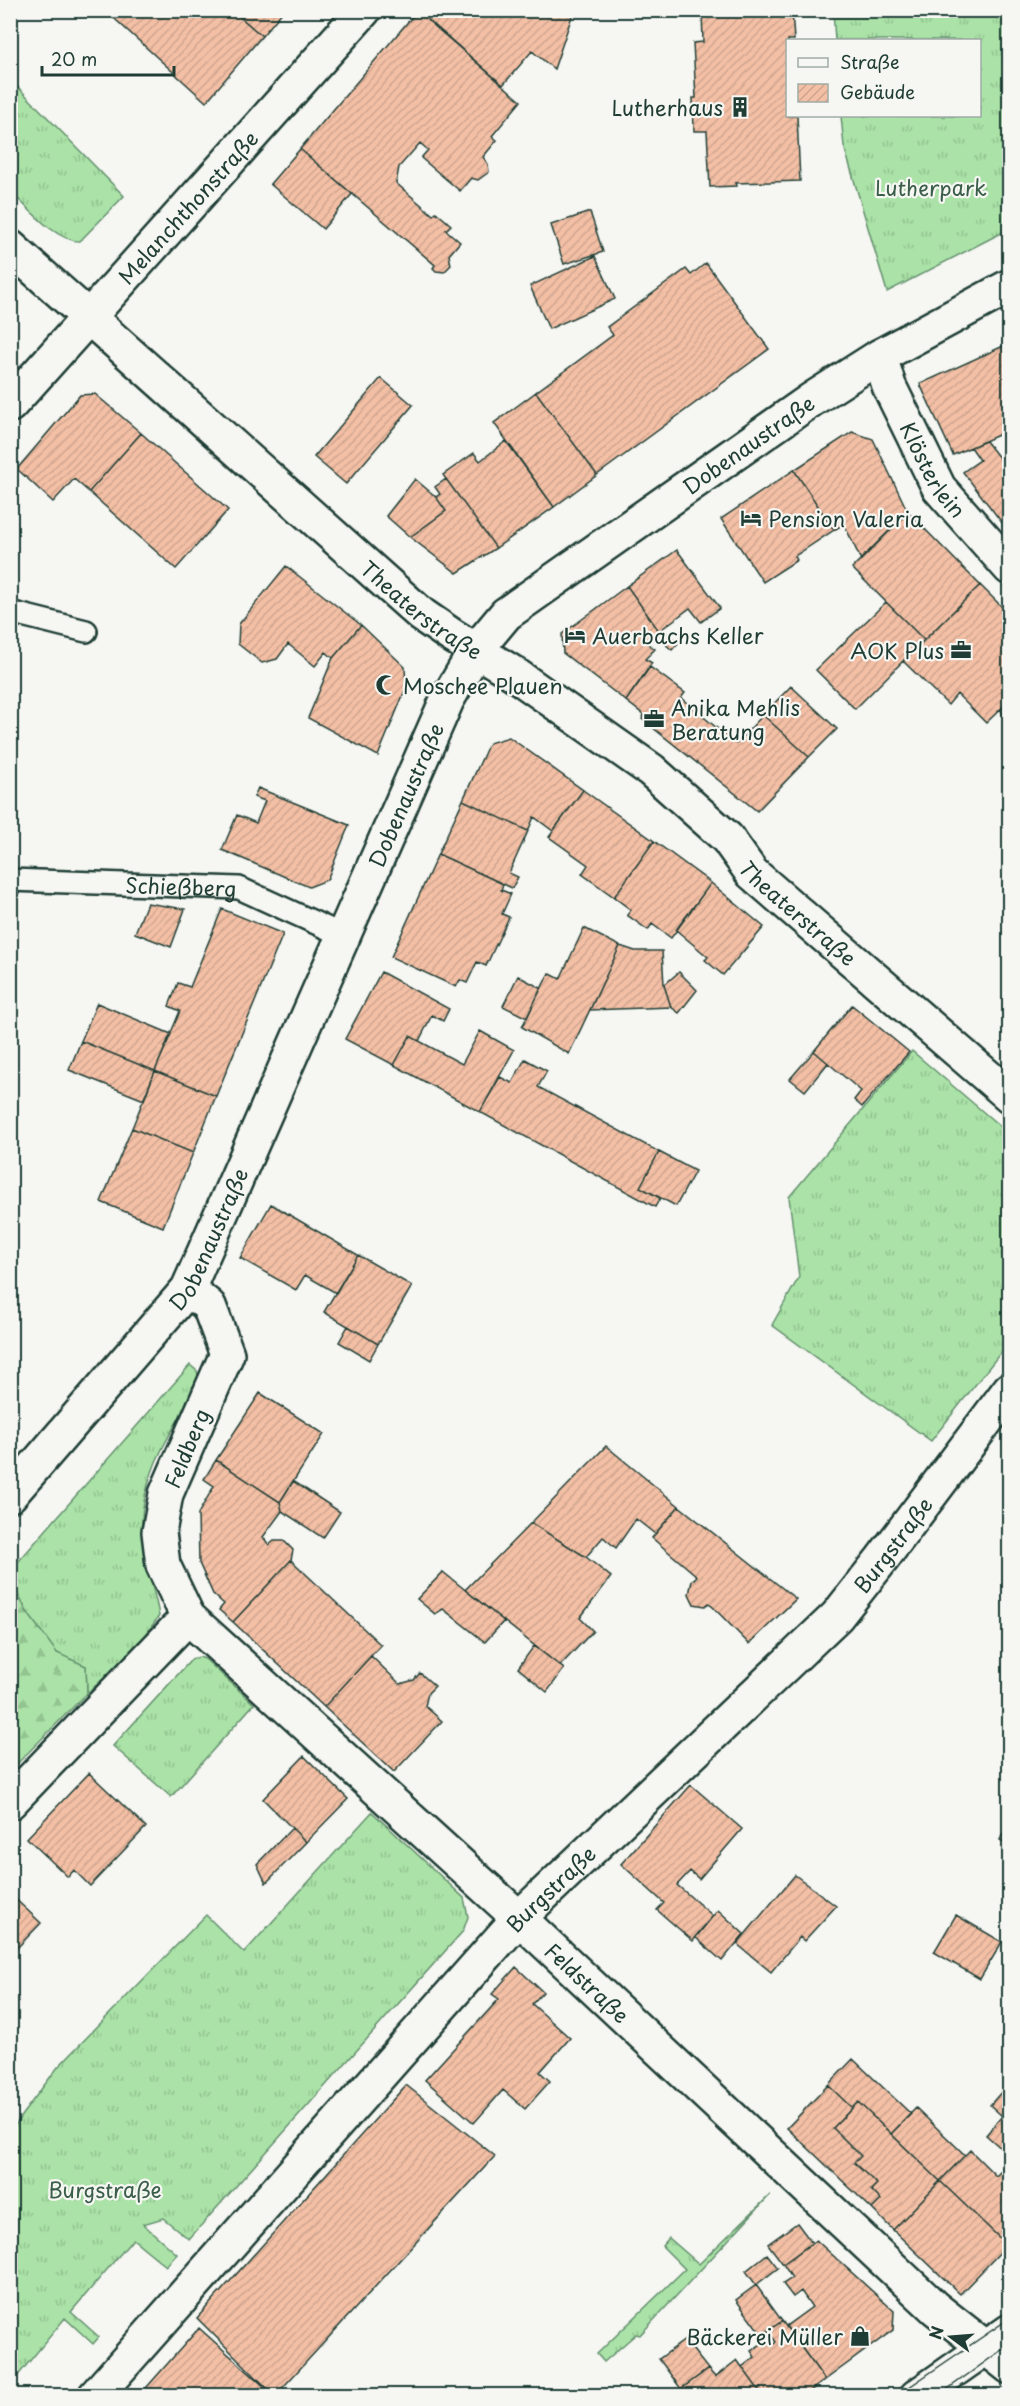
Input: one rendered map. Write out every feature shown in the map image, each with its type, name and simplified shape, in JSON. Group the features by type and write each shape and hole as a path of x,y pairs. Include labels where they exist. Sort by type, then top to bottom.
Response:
{"street":[{"name":"Melanchthonstraße","path":"10,405 364,10"},
{"name":"Theaterstraße","path":"10,247 90,316 422,615 651,770 727,838 752,873 1010,1096"},
{"name":"Dobenaustraße","path":"10,1495 188,1289 447,700 476,650 506,614 811,400 880,356 1010,286"},
{"name":"Klösterlein","path":"880,356 889,386 939,488 1010,568"},
{"name":"Feldberg","path":"188,1289 209,1306 227,1354 166,1494 159,1532 163,1565 188,1617"},
{"name":"Burgstraße","path":"95,2396 519,1918 837,1616 1010,1389"},
{"path":"10,1802 188,1617"},
{"name":"Feldstraße","path":"188,1617 519,1918 935,2308 1001,2349"},
{"path":"917,2396 1001,2349"}],"lane":[{"path":"10,612 86,631"},
{"name":"Schießberg","path":"10,880 239,888 342,935"}],"green space":[{"name":"Lutherpark","path":"833,11 1009,11 1009,229 887,292 844,146 841,117 981,117 981,39 835,39"},
{"path":"11,80 124,196 80,241 71,240 53,230 11,192"},
{"path":"912,1051 1009,1134 1009,1342 931,1441 772,1325 799,1277 789,1197"},
{"path":"190,1365 197,1371 200,1383 159,1455 145,1494 142,1514 145,1556 159,1616 132,1655 87,1693 86,1666 62,1656 50,1646 21,1601 11,1570"},
{"path":"10,1578 27,1612 57,1653 86,1666 87,1693 11,1770"},
{"path":"199,1657 205,1659 254,1704 171,1797 113,1746 191,1660"},
{"path":"372,1812 464,1898 468,1917 463,1931 189,2239 163,2218 143,2224 177,2254 166,2266 133,2239 71,2312 99,2337 93,2344 65,2318 11,2384 10,2134 21,2116 58,2067 206,1915 244,1953"},
{"path":"770,2195 640,2335 636,2334 604,2362 597,2354 685,2269 662,2246 669,2238 699,2264"}],"building":[{"path":"105,10 232,10 262,36 206,102"},
{"path":"232,10 284,10 262,36"},
{"path":"417,10 566,10 572,16 554,69 532,51 503,85"},
{"name":"Lutherhaus","path":"702,10 792,10 794,39 786,39 786,117 797,117 800,181 736,183 737,186 710,187 707,131 694,131 693,98 696,98 693,43 703,42"},
{"path":"417,11 521,101 492,136 497,140 483,157 488,164 489,172 478,180 471,178 460,191 421,158 428,150 420,143 399,167 396,183 433,215 436,212 451,225 446,230 460,242 449,255 451,265 444,272 436,271 433,268 435,265 300,149"},
{"path":"300,149 352,194 323,229 270,184"},
{"path":"590,212 603,252 564,264 551,225"},
{"path":"595,256 615,299 549,329 530,286"},
{"path":"706,263 769,349 597,475 536,392 613,335 607,327 686,269 691,275"},
{"path":"1010,343 1010,430 953,455 920,384"},
{"path":"381,378 413,405 346,484 314,457"},
{"path":"536,392 597,475 554,507 494,423"},
{"path":"95,394 141,433 89,492 74,479 53,502 17,469 80,395"},
{"path":"852,432 873,439 908,512 861,560 844,524 834,530 794,470"},
{"path":"141,433 228,510 176,569 89,492"},
{"path":"506,441 554,507 496,548 443,475 474,453 480,461"},
{"path":"986,441 1010,472 1010,533 963,472 980,460 971,447"},
{"path":"794,470 834,530 795,556 797,560 763,582 721,519"},
{"path":"415,479 436,497 446,511 410,537 386,516"},
{"path":"446,479 496,548 457,573 410,537 446,511 436,497 440,494 435,487"},
{"path":"908,512 980,585 924,640 852,568"},
{"path":"677,550 720,608 701,622 690,608 659,631 627,586"},
{"path":"286,566 361,625 333,658 326,652 315,666 288,644 277,659 262,663 238,644 239,624"},
{"name":"AOK Plus","path":"980,585 1010,615 1010,700 986,723 957,694 948,705 903,661"},
{"path":"627,586 659,631 644,641 655,649 645,659 652,663 626,701 563,653 562,634"},
{"path":"886,602 924,640 855,709 816,670"},
{"path":"361,625 405,667 406,688 378,756 308,718 333,658"},
{"path":"662,629 678,643 672,650 654,634"},
{"path":"650,667 685,693 681,698 736,744 763,715 809,757 757,811 642,719 644,715 626,701"},
{"path":"791,686 837,729 809,757 763,715"},
{"path":"1010,700 1010,724 1006,725 1001,709"},
{"path":"509,737 583,790 553,831 534,817 528,831 463,800 489,743"},
{"path":"258,788 349,825 327,880 309,887 222,850 237,815 256,823 265,801 254,797"},
{"path":"583,790 654,841 614,897 582,874 588,865 549,837"},
{"path":"463,800 528,831 509,873 518,877 512,888 438,854"},
{"path":"654,841 711,883 671,938 652,924 648,930 627,915 631,910 614,897"},
{"path":"438,854 503,884 501,890 511,894 502,914 509,917 486,966 477,962 467,983 460,980 456,987 391,957"},
{"path":"711,883 764,927 723,975 705,960 708,957 676,930"},
{"path":"147,903 185,909 171,947 135,933"},
{"path":"222,909 283,934 216,1096 155,1071 180,1011 169,1006 178,983 190,987"},
{"path":"584,928 620,946 569,1054 522,1027 549,973 560,979"},
{"path":"620,946 635,951 662,951 664,985 671,1007 590,1010"},
{"path":"381,972 449,1009 443,1021 432,1015 419,1041 410,1036 394,1065 345,1039"},
{"path":"679,972 697,990 679,1013 671,1007 664,985"},
{"path":"518,976 541,988 527,1018 503,1006"},
{"path":"97,1003 171,1034 155,1071 81,1041"},
{"path":"852,1005 909,1052 862,1107 854,1100 861,1091 814,1051"},
{"path":"480,1031 514,1050 480,1112 394,1065 410,1036 462,1064"},
{"path":"81,1041 155,1071 144,1100 69,1070"},
{"path":"814,1051 828,1063 805,1091 790,1079"},
{"path":"525,1059 547,1071 538,1087 659,1152 640,1187 660,1198 655,1207 480,1112 500,1077 512,1083"},
{"path":"155,1071 216,1096 193,1153 132,1128"},
{"path":"132,1128 193,1153 163,1227 101,1202"},
{"path":"659,1152 695,1171 676,1206 640,1187"},
{"path":"271,1204 358,1255 336,1293 305,1275 296,1290 240,1258"},
{"path":"358,1255 412,1286 378,1344 324,1312"},
{"path":"348,1326 378,1344 369,1360 339,1342"},
{"path":"260,1393 324,1434 280,1502 216,1460"},
{"path":"606,1446 679,1506 655,1534 636,1519 616,1548 603,1537 586,1557 531,1523"},
{"path":"216,1460 280,1502 282,1511 263,1537 269,1545 274,1541 284,1541 293,1550 291,1560 233,1622 219,1610 224,1604 213,1594 199,1563 198,1514 214,1486 204,1479"},
{"path":"293,1481 340,1512 323,1538 282,1511 280,1502"},
{"path":"679,1506 796,1599 749,1644 709,1603 705,1606 694,1604 689,1594 692,1581 697,1576 652,1538"},
{"path":"531,1523 586,1557 611,1577 580,1618 593,1631 560,1666 465,1590"},
{"path":"291,1560 381,1645 324,1707 233,1622"},
{"path":"443,1572 504,1621 485,1642 443,1609 435,1614 417,1599"},
{"path":"534,1646 564,1669 547,1692 518,1668"},
{"path":"371,1656 400,1684 414,1680 420,1673 435,1686 428,1693 425,1706 442,1721 394,1772 324,1707"},
{"path":"304,1756 348,1799 306,1842 263,1799"},
{"path":"89,1773 146,1827 90,1886 74,1870 68,1877 27,1838"},
{"path":"691,1785 742,1829 699,1879 690,1871 677,1885 713,1916 693,1941 657,1910 664,1903 621,1864"},
{"path":"1010,1820 1010,1845 1000,1840"},
{"path":"292,1828 306,1842 266,1883 257,1864"},
{"path":"795,1875 836,1906 804,1941 800,1937 771,1972 737,1944"},
{"path":"10,1894 41,1923 17,1948 10,1942"},
{"path":"718,1910 744,1934 722,1961 695,1937"},
{"path":"956,1915 1002,1942 980,1979 934,1952"},
{"path":"516,1967 543,1992 532,2004 570,2038 540,2072 550,2081 525,2109 503,2090 474,2123 425,2080 499,1999 492,1994"},
{"path":"853,2059 911,2114 891,2134 858,2102 852,2108 828,2085"},
{"path":"1010,2082 1010,2156 986,2135 1002,2116 990,2105"},
{"path":"406,2085 495,2156 275,2396 197,2318"},
{"path":"828,2085 852,2108 833,2128 861,2156 854,2163 877,2184 871,2190 881,2200 872,2209 787,2128"},
{"path":"858,2102 940,2181 893,2230 872,2209 881,2200 871,2190 877,2184 854,2163 861,2156 833,2128"},
{"path":"916,2108 965,2155 940,2181 891,2134"},
{"path":"970,2150 996,2176 1010,2162 1010,2243 1007,2245 940,2181"},
{"path":"940,2181 1007,2245 960,2294 893,2230"},
{"path":"797,2223 812,2243 783,2264 768,2244"},
{"path":"816,2240 894,2311 893,2330 825,2380 786,2326 812,2307 801,2291 793,2297 783,2284 792,2278 783,2264"},
{"path":"767,2254 778,2268 756,2285 746,2271"},
{"path":"756,2285 782,2321 762,2335 736,2300"},
{"path":"782,2321 825,2380 803,2396 763,2396 742,2367 755,2357 751,2351 767,2340 772,2346 776,2342 768,2331"},
{"path":"199,2328 275,2396 139,2396"},
{"path":"685,2340 708,2369 681,2389 659,2359"},
{"path":"737,2360 763,2396 686,2396 681,2389 708,2369 715,2377"}],"tram line":[{"path":"896,2396 1010,2318"},
{"path":"938,2396 1010,2344"}],"place":[{"name":"Lutherhaus","path":"740,107"},
{"name":"Pension Valeria","path":"751,518"},
{"name":"Auerbachs Keller","path":"575,635"},
{"name":"AOK Plus","path":"961,650"},
{"name":"Moschee Plauen","path":"386,685"},
{"name":"Anika Mehlis Beratung","path":"654,719"},
{"name":"Bäckerei Müller","path":"860,2336"}]}
